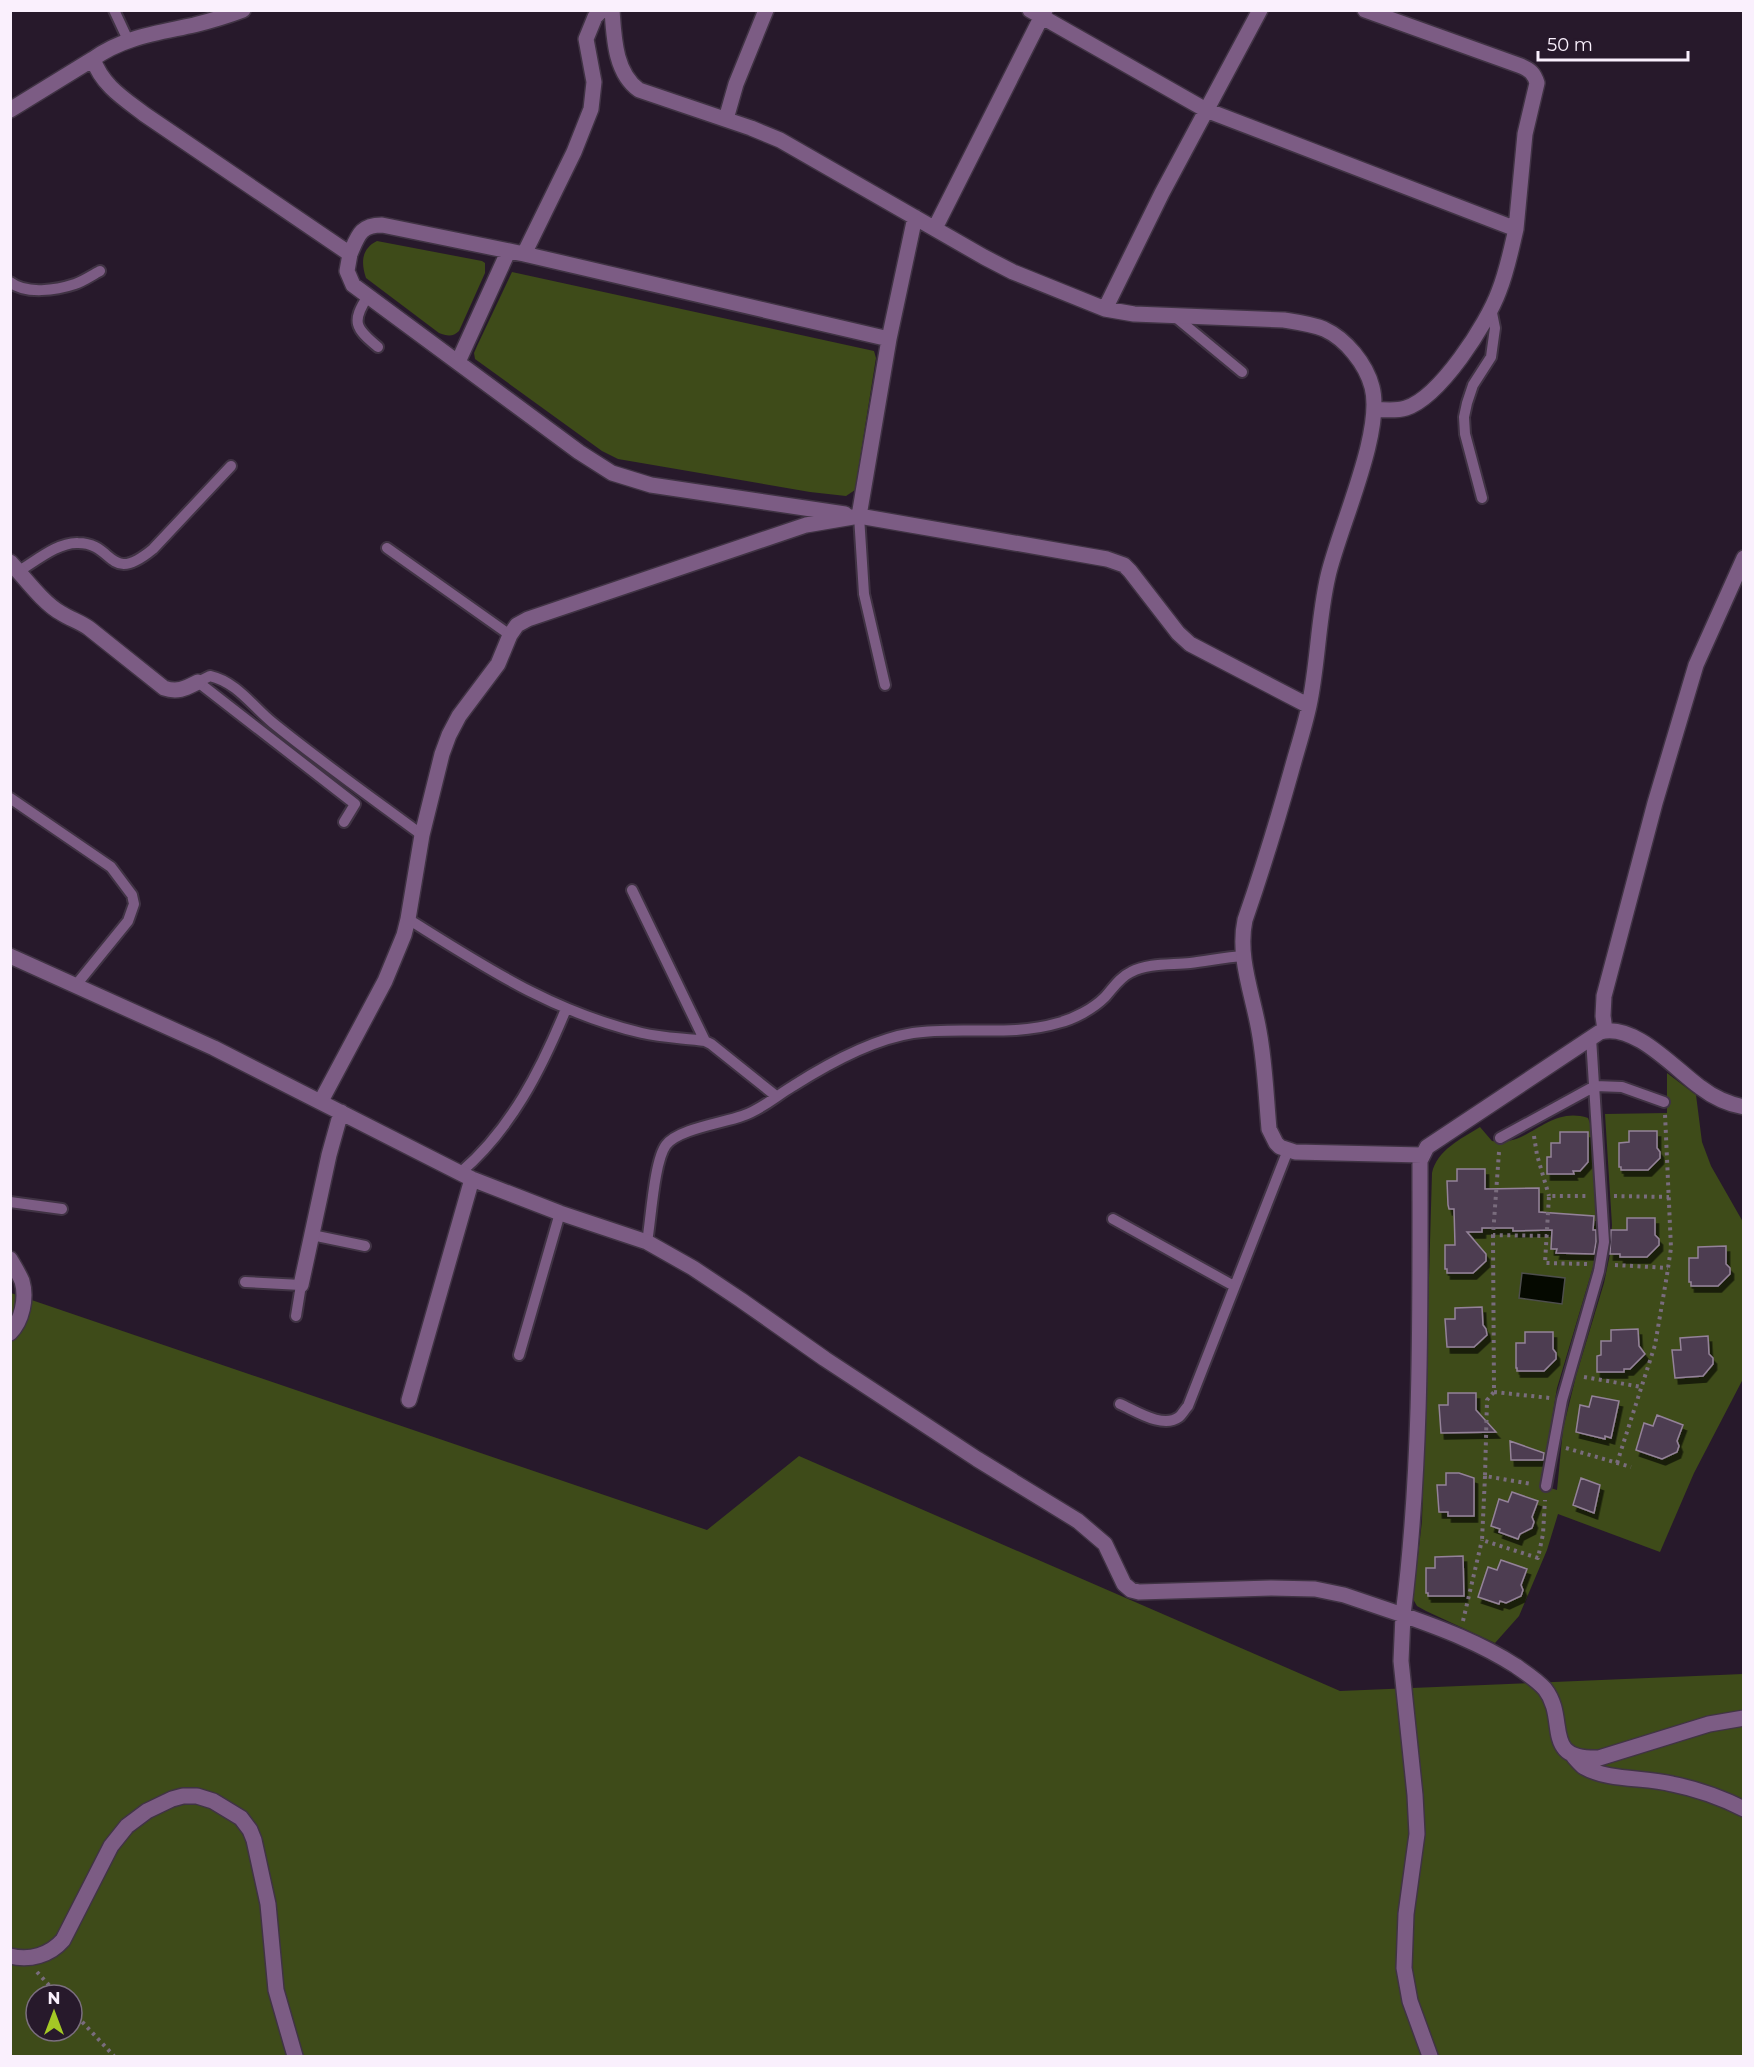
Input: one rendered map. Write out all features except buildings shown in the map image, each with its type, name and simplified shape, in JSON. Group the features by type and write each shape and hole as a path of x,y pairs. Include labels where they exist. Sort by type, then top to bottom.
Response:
{"street":[{"path":"10,110 103,52 128,40 194,25 243,10"},
{"path":"524,254 574,152 591,109 594,82 586,39 595,17 602,10"},
{"path":"612,10 615,42 625,77 639,90 780,140 1013,272 1105,309 1134,314 1284,320 1323,329 1337,337 1350,349 1368,373 1373,390 1374,410 1367,449 1328,578 1309,706 1273,835 1245,920 1244,956 1259,1032 1269,1129 1276,1143 1288,1150 1310,1154 1422,1155"},
{"path":"726,119 736,84 766,10"},
{"path":"1105,309 1162,192 1260,10"},
{"path":"1365,10 1521,66 1530,70 1537,83 1525,134 1515,229 1499,293 1470,344 1433,390 1406,408 1374,410"},
{"path":"935,228 1039,13 1206,110 1515,229"},
{"path":"93,59 97,70 112,90 351,254"},
{"path":"859,516 889,339 915,217"},
{"path":"889,339 524,254 407,230 370,225 363,229 357,238 347,271 348,278 353,285 579,452 612,473 651,485 859,516 1117,562 1130,571 1190,645 1309,706"},
{"path":"458,362 508,252"},
{"path":"321,1101 385,981 397,953 408,919 422,835 448,735 459,716 498,663 510,636 518,626 528,620 806,525 859,516"},
{"path":"1605,1030 1604,996 1655,803 1696,665 1743,558"},
{"path":"15,567 51,606 60,613 81,622 164,688 172,691 186,689 198,682"},
{"path":"10,956 214,1048 466,1176 560,1213 647,1242 693,1268 825,1359 977,1459 1078,1521 1105,1544 1124,1584 1131,1590 1139,1592 1270,1587 1315,1589 1344,1595 1460,1635 1510,1662 1545,1689 1552,1703 1557,1733 1563,1746 1584,1767 1617,1776 1671,1783 1697,1790 1743,1809"},
{"path":"1430,2056 1410,2001 1404,1968 1406,1914 1418,1834 1401,1661 1403,1615 1414,1504 1420,1304 1420,1161 1427,1147 1432,1143 1605,1030 1625,1034 1647,1044 1701,1088 1743,1107"},
{"path":"301,1285 329,1155 341,1112"},
{"path":"410,1400 466,1176"},
{"path":"10,1259 23,1289 22,1311 18,1323 10,1333"},
{"path":"1572,1755 1599,1758 1709,1724 1743,1718"},
{"path":"17,1957 42,1955 57,1947 63,1940 111,1846 127,1826 147,1811 172,1799 197,1796 213,1801 241,1818 254,1840 268,1904 276,1990 295,2056"}],"lane":[{"path":"114,10 128,40"},
{"path":"10,282 16,287 31,290 53,288 75,284 100,271"},
{"path":"368,296 359,309 357,326 360,332 378,347"},
{"path":"1482,498 1464,417 1473,385 1491,357 1496,328 1491,308"},
{"path":"1173,315 1242,372"},
{"path":"15,567 70,543 89,544 100,549 115,563 122,564 142,558 231,466"},
{"path":"859,516 864,594 885,685"},
{"path":"387,548 510,636"},
{"path":"344,822 355,804 198,682 210,676 226,682 272,722 422,835"},
{"path":"10,798 111,867 132,895 134,904 128,921 76,985"},
{"path":"632,890 705,1041"},
{"path":"408,919 489,970 534,995 566,1009 665,1038 705,1041 776,1096"},
{"path":"647,1242 658,1166 669,1141 703,1126 744,1116 765,1106 776,1096 826,1065 902,1035 1028,1029 1056,1024 1091,1008 1132,971 1244,956"},
{"path":"466,1176 492,1143 525,1093 544,1059 566,1009"},
{"path":"1546,1486 1562,1400 1600,1265 1604,1242 1592,1038"},
{"path":"1500,1138 1595,1086 1607,1085 1622,1088 1664,1102"},
{"path":"1120,1404 1154,1419 1167,1422 1179,1417 1188,1406 1288,1150"},
{"path":"10,1202 62,1209"},
{"path":"519,1354 560,1213"},
{"path":"1113,1219 1234,1286"},
{"path":"312,1235 365,1246"},
{"path":"245,1282 301,1285 296,1316"}],"path":[{"path":"1617,1463 1654,1345 1663,1305 1671,1248 1664,1102"},
{"path":"1532,1120 1537,1155 1549,1196 1545,1263 1668,1268"},
{"path":"1460,1635 1482,1540 1487,1400 1494,1392 1493,1235 1500,1138"},
{"path":"1549,1196 1669,1197"},
{"path":"1493,1235 1547,1236"},
{"path":"1569,1375 1642,1387"},
{"path":"1494,1392 1562,1400"},
{"path":"1553,1445 1631,1467"},
{"path":"1482,1540 1538,1558 1544,1534 1546,1486 1485,1476"},
{"path":"17,1957 45,1983"},
{"path":"84,2024 114,2056"}],"green space":[{"path":"377,241 485,263 485,273 459,331 450,335 439,333 366,278 363,267 365,252"},
{"path":"512,272 874,351 876,358 855,490 846,496 810,492 618,459 602,451 475,359 474,353"},
{"path":"1667,1073 1696,1095 1702,1142 1711,1166 1743,1222 1744,1377 1694,1473 1660,1552 1558,1514 1547,1550 1519,1616 1495,1643 1426,1611 1417,1606 1413,1599 1422,1521 1432,1173 1444,1152 1480,1127 1492,1141 1505,1141 1517,1139 1561,1117 1588,1118 1591,1126 1599,1247 1557,1388 1541,1485 1557,1490 1563,1429 1610,1254 1612,1225 1605,1114 1667,1113"},
{"path":"11,1293 707,1530 799,1456 1340,1691 1743,1674 1743,2056 11,2056"}],"shaded area":[{"path":"1522,1273 1565,1278 1562,1304 1519,1298"}]}
